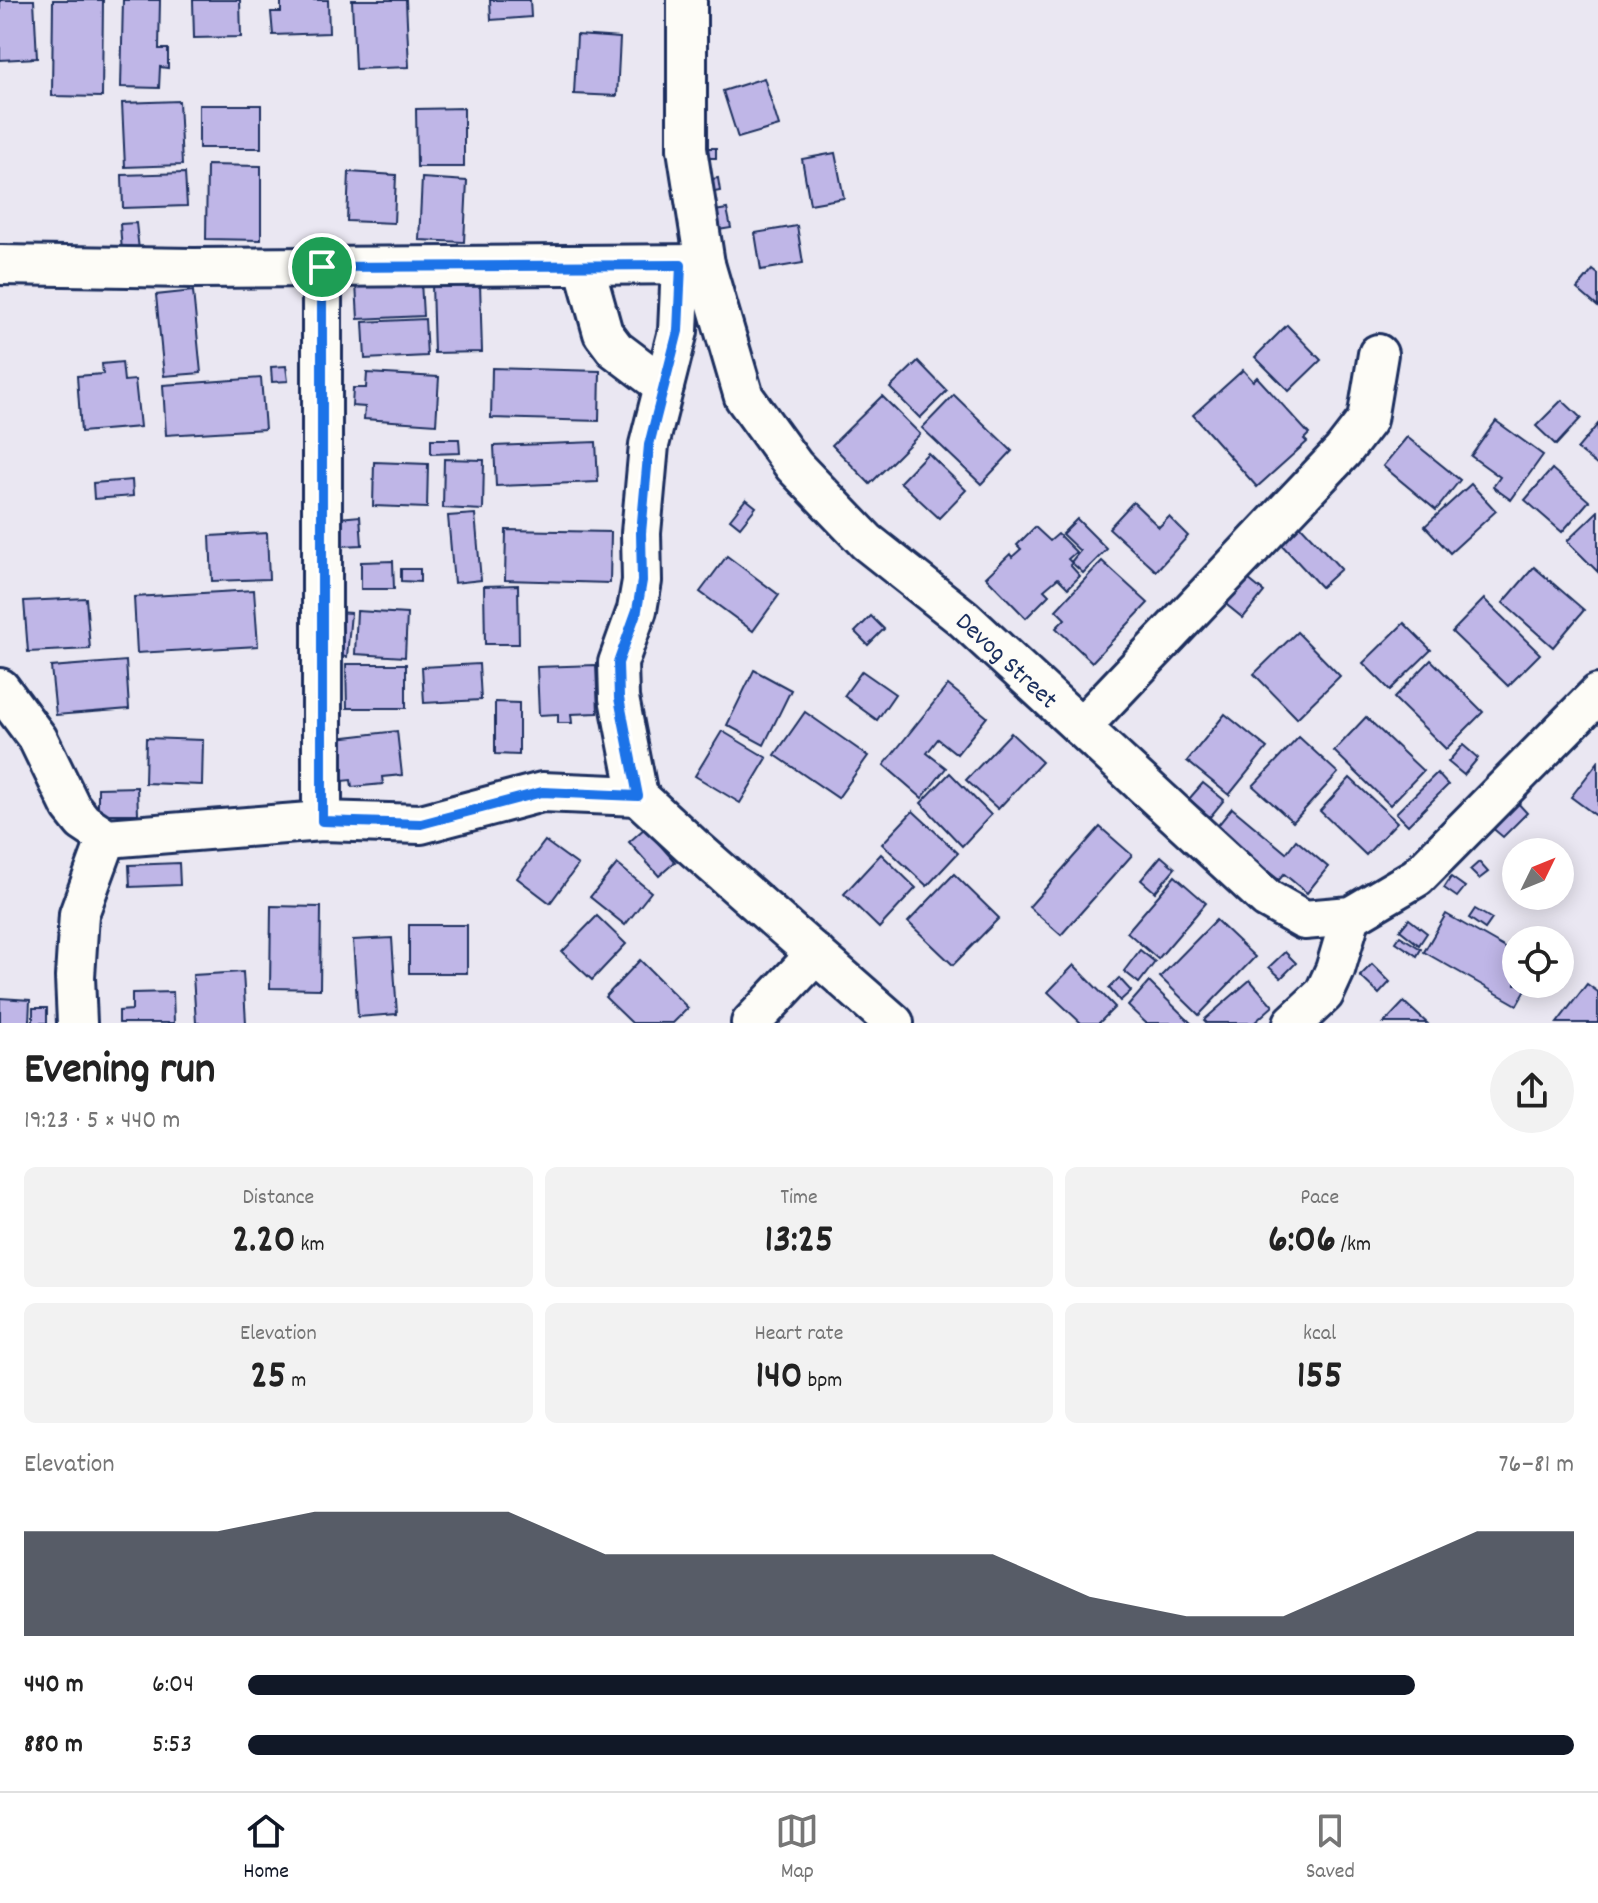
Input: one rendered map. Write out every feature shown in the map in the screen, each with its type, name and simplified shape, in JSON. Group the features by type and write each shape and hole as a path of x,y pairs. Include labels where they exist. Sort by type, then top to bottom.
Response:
{"street":[{"name":"Devog Street","path":"687,0 687,149 693,264 744,397 794,466 867,542 963,618 1267,899 1304,920 1351,916 1417,877 1598,694"},
{"path":"0,265 322,267 693,264 649,445 641,533 642,581 637,610 618,663 619,698 638,796 894,1023"},
{"path":"584,265 603,333 615,349 664,386"},
{"path":"322,267 322,821"},
{"path":"1081,727 1343,451 1367,420 1378,354"},
{"path":"0,688 38,739 71,807 83,822 107,838 322,821 421,824 542,792 638,796"},
{"path":"77,1023 75,977 79,914 107,838"},
{"path":"1293,1023 1324,994 1335,970 1351,916"},
{"path":"751,1023 816,954"}],"building":[{"path":"0,0 34,0 37,58 0,60"},
{"path":"53,0 103,0 102,97 52,96"},
{"path":"123,0 160,0 159,49 168,49 168,68 160,67 159,88 121,87"},
{"path":"193,0 240,0 241,37 194,38"},
{"path":"281,0 328,0 329,33 273,35 271,12 281,12"},
{"path":"352,0 406,0 409,67 355,69"},
{"path":"490,0 530,0 531,17 491,20"},
{"path":"577,35 620,38 617,96 574,94"},
{"path":"764,78 779,126 738,138 723,91"},
{"path":"179,101 182,165 125,167 122,103"},
{"path":"199,105 261,105 261,148 199,148"},
{"path":"464,108 464,167 417,167 416,109"},
{"path":"706,148 716,148 716,158 706,158"},
{"path":"835,153 844,198 810,204 802,159"},
{"path":"207,165 261,166 261,240 206,239"},
{"path":"349,172 396,175 394,223 347,221"},
{"path":"185,173 187,206 123,208 122,175"},
{"path":"422,178 467,181 464,242 419,240"},
{"path":"718,178 720,191 709,193 707,180"},
{"path":"727,209 731,228 712,231 709,212"},
{"path":"136,223 139,250 122,252 120,224"},
{"path":"797,226 803,263 761,270 755,233"},
{"path":"1593,270 1598,274 1598,307 1577,289"},
{"path":"421,281 423,316 358,319 356,284"},
{"path":"480,283 482,352 434,353 432,284"},
{"path":"193,291 201,373 164,376 156,295"},
{"path":"425,319 427,356 365,359 363,322"},
{"path":"1287,325 1321,360 1289,391 1255,357"},
{"path":"918,361 947,391 920,418 890,388"},
{"path":"122,362 124,381 135,380 140,427 81,432 77,376 103,374 102,364"},
{"path":"286,366 288,381 272,382 271,367"},
{"path":"492,368 600,371 599,421 491,418"},
{"path":"1243,370 1253,381 1257,377 1309,434 1304,439 1307,442 1257,487 1193,415"},
{"path":"367,373 439,377 436,424 364,419 365,407 352,406 353,388 366,388"},
{"path":"261,378 265,429 166,435 163,385"},
{"path":"954,395 1012,451 981,484 922,428"},
{"path":"882,396 920,434 870,484 832,445"},
{"path":"1562,400 1581,418 1556,445 1536,426"},
{"path":"1496,421 1543,455 1511,500 1493,487 1500,477 1471,456"},
{"path":"1598,424 1598,466 1577,449"},
{"path":"1407,437 1460,480 1436,510 1383,466"},
{"path":"431,439 459,439 460,453 431,454"},
{"path":"596,442 598,482 496,486 494,446"},
{"path":"928,453 966,490 939,518 900,482"},
{"path":"444,459 484,460 483,510 443,508"},
{"path":"374,462 428,464 427,508 373,506"},
{"path":"1552,469 1589,501 1562,532 1525,500"},
{"path":"132,480 133,496 94,499 93,483"},
{"path":"1471,484 1496,511 1450,553 1425,526"},
{"path":"746,499 756,507 740,527 730,519"},
{"path":"1133,502 1159,527 1169,517 1188,536 1156,571 1109,528"},
{"path":"1598,511 1598,572 1567,541"},
{"path":"475,514 481,580 454,583 448,516"},
{"path":"360,516 362,545 341,546 339,518"},
{"path":"1077,519 1107,549 1083,573 1071,562 1080,551 1062,534"},
{"path":"1300,525 1341,569 1321,587 1280,543"},
{"path":"1035,527 1050,541 1058,534 1076,552 1068,559 1080,576 1068,588 1058,578 1044,590 1049,595 1026,618 986,577 1010,554 1012,557 1021,549 1017,545"},
{"path":"506,530 611,532 610,583 505,580"},
{"path":"267,533 269,579 212,581 210,536"},
{"path":"727,556 779,595 753,631 700,592"},
{"path":"393,561 394,589 361,589 361,562"},
{"path":"1102,561 1148,603 1092,662 1056,628 1065,619 1056,610"},
{"path":"1534,567 1584,610 1553,647 1503,603"},
{"path":"401,569 420,569 420,582 401,581"},
{"path":"1243,575 1264,592 1243,618 1222,601"},
{"path":"518,585 519,644 485,644 484,586"},
{"path":"254,590 258,646 137,653 134,597"},
{"path":"86,598 90,649 28,652 24,601"},
{"path":"1484,599 1540,654 1508,686 1452,632"},
{"path":"357,611 407,614 405,657 355,654"},
{"path":"334,612 351,613 347,657 331,655"},
{"path":"871,616 884,629 868,645 855,632"},
{"path":"1404,623 1431,650 1390,690 1363,663"},
{"path":"1297,632 1340,676 1297,718 1254,674"},
{"path":"1431,660 1483,712 1446,749 1394,698"},
{"path":"126,661 129,709 56,715 51,667"},
{"path":"346,664 406,664 406,708 347,708"},
{"path":"479,664 481,700 424,703 422,667"},
{"path":"596,665 598,713 571,714 572,723 558,723 558,714 539,715 537,667"},
{"path":"754,670 791,690 764,745 727,725"},
{"path":"862,671 895,694 877,720 844,696"},
{"path":"948,685 987,717 957,754 938,739 927,753 946,768 922,798 884,765"},
{"path":"495,702 519,703 519,755 495,754"},
{"path":"805,712 868,756 838,798 775,755"},
{"path":"1225,714 1267,748 1229,795 1187,761"},
{"path":"1366,717 1423,771 1390,805 1334,751"},
{"path":"397,731 402,775 382,777 383,784 352,787 351,780 342,781 337,738"},
{"path":"722,731 767,758 740,803 695,776"},
{"path":"1011,733 1042,762 998,809 966,780"},
{"path":"1299,737 1338,773 1293,822 1253,786"},
{"path":"146,738 203,740 202,785 145,783"},
{"path":"1463,745 1478,758 1464,775 1448,762"},
{"path":"1598,762 1598,817 1571,797"},
{"path":"950,773 991,815 962,846 921,803"},
{"path":"1437,773 1448,785 1408,825 1396,813"},
{"path":"1350,778 1397,822 1366,855 1320,811"},
{"path":"1203,783 1224,800 1210,817 1189,799"},
{"path":"137,787 138,814 98,814 98,788"},
{"path":"1515,800 1527,813 1503,837 1490,826"},
{"path":"1232,808 1286,853 1296,840 1328,867 1307,893 1284,874 1279,880 1215,829"},
{"path":"913,811 958,853 927,886 882,844"},
{"path":"1100,827 1132,855 1061,935 1029,907"},
{"path":"645,828 675,862 659,876 629,842"},
{"path":"545,841 578,865 550,903 517,878"},
{"path":"881,854 916,888 879,928 844,894"},
{"path":"1161,856 1175,868 1155,892 1141,880"},
{"path":"1479,862 1488,872 1479,879 1470,870"},
{"path":"179,863 180,885 130,887 129,865"},
{"path":"617,864 651,892 625,925 590,897"},
{"path":"954,874 999,918 953,965 908,922"},
{"path":"1175,876 1206,903 1158,959 1127,932"},
{"path":"1451,877 1465,887 1457,897 1444,888"},
{"path":"271,906 321,907 320,989 270,988"},
{"path":"1475,909 1492,919 1485,929 1469,918"},
{"path":"1446,914 1502,946 1502,996 1424,952"},
{"path":"597,916 626,944 592,980 562,952"},
{"path":"1409,919 1427,933 1419,945 1400,930"},
{"path":"1216,920 1255,957 1199,1015 1160,977"},
{"path":"409,925 467,925 467,973 409,973"},
{"path":"1400,936 1421,949 1417,956 1396,942"},
{"path":"392,938 397,1014 358,1017 353,940"},
{"path":"1140,950 1155,962 1139,983 1124,971"},
{"path":"1285,952 1296,963 1281,978 1269,967"},
{"path":"640,960 688,1008 673,1023 632,1023 605,997"},
{"path":"1372,964 1390,982 1379,994 1360,976"},
{"path":"1074,965 1115,1007 1099,1023 1081,1023 1048,992"},
{"path":"243,972 246,1023 196,1023 193,975"},
{"path":"1119,978 1131,991 1120,1001 1109,988"},
{"path":"1250,980 1273,1006 1254,1023 1207,1023 1204,1020"},
{"path":"1149,982 1191,1023 1146,1023 1128,1006"},
{"path":"1587,984 1598,992 1598,1023 1557,1023"},
{"path":"173,992 174,1023 119,1023 119,1011 132,1010 132,993"},
{"path":"0,998 30,1000 29,1023 0,1023"},
{"path":"1505,998 1521,998 1517,1005"},
{"path":"1404,1002 1427,1023 1384,1023"},
{"path":"33,1008 47,1008 47,1023 33,1023"}],"route":[{"path":"681,265 678,331 649,445 641,533 642,581 637,610 618,663 619,698 638,796 542,792 421,824 322,821 322,267 681,265"}]}
